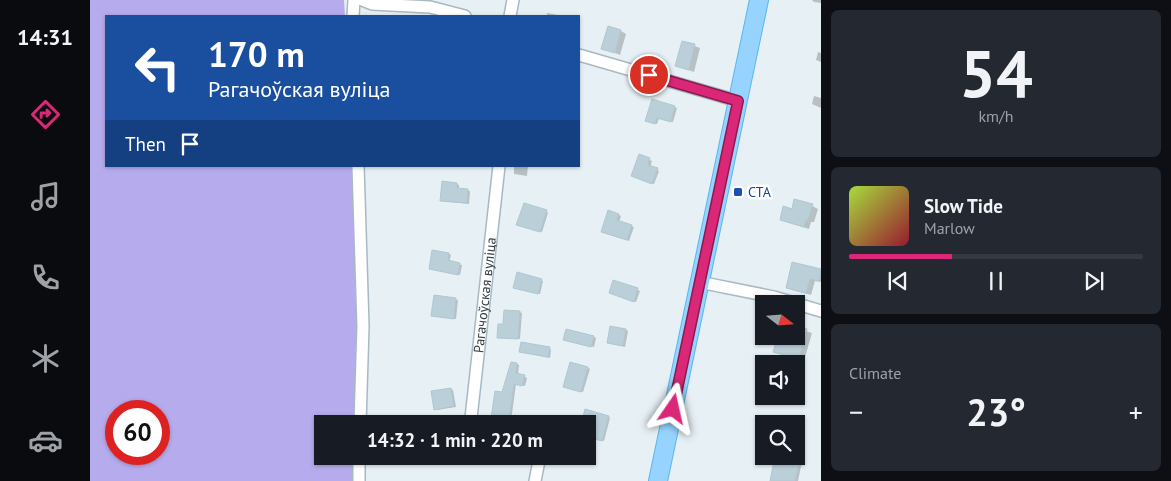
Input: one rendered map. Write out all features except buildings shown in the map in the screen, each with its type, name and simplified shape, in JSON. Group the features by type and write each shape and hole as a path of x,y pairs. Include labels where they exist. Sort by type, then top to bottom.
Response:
{"main road":[{"path":"658,481 759,0"}],"street":[{"path":"353,15 354,0"},
{"path":"362,0 372,4 430,7 461,15"},
{"path":"510,15 513,0"},
{"path":"580,55 738,101"},
{"path":"358,167 363,326 360,415"},
{"name":"Рагачоўская вуліца","path":"471,415 498,167"},
{"path":"699,282 765,295 821,311"},
{"path":"359,481 360,465"},
{"path":"535,481 538,465"}],"shaded area":[{"path":"90,0 344,0 345,15 105,15 105,167 355,167 360,328 357,415 314,415 314,465 355,465 354,481 90,481"}],"place":[{"name":"СТА","path":"738,192"}],"route":[{"path":"649,75 738,101 673,409"}]}
